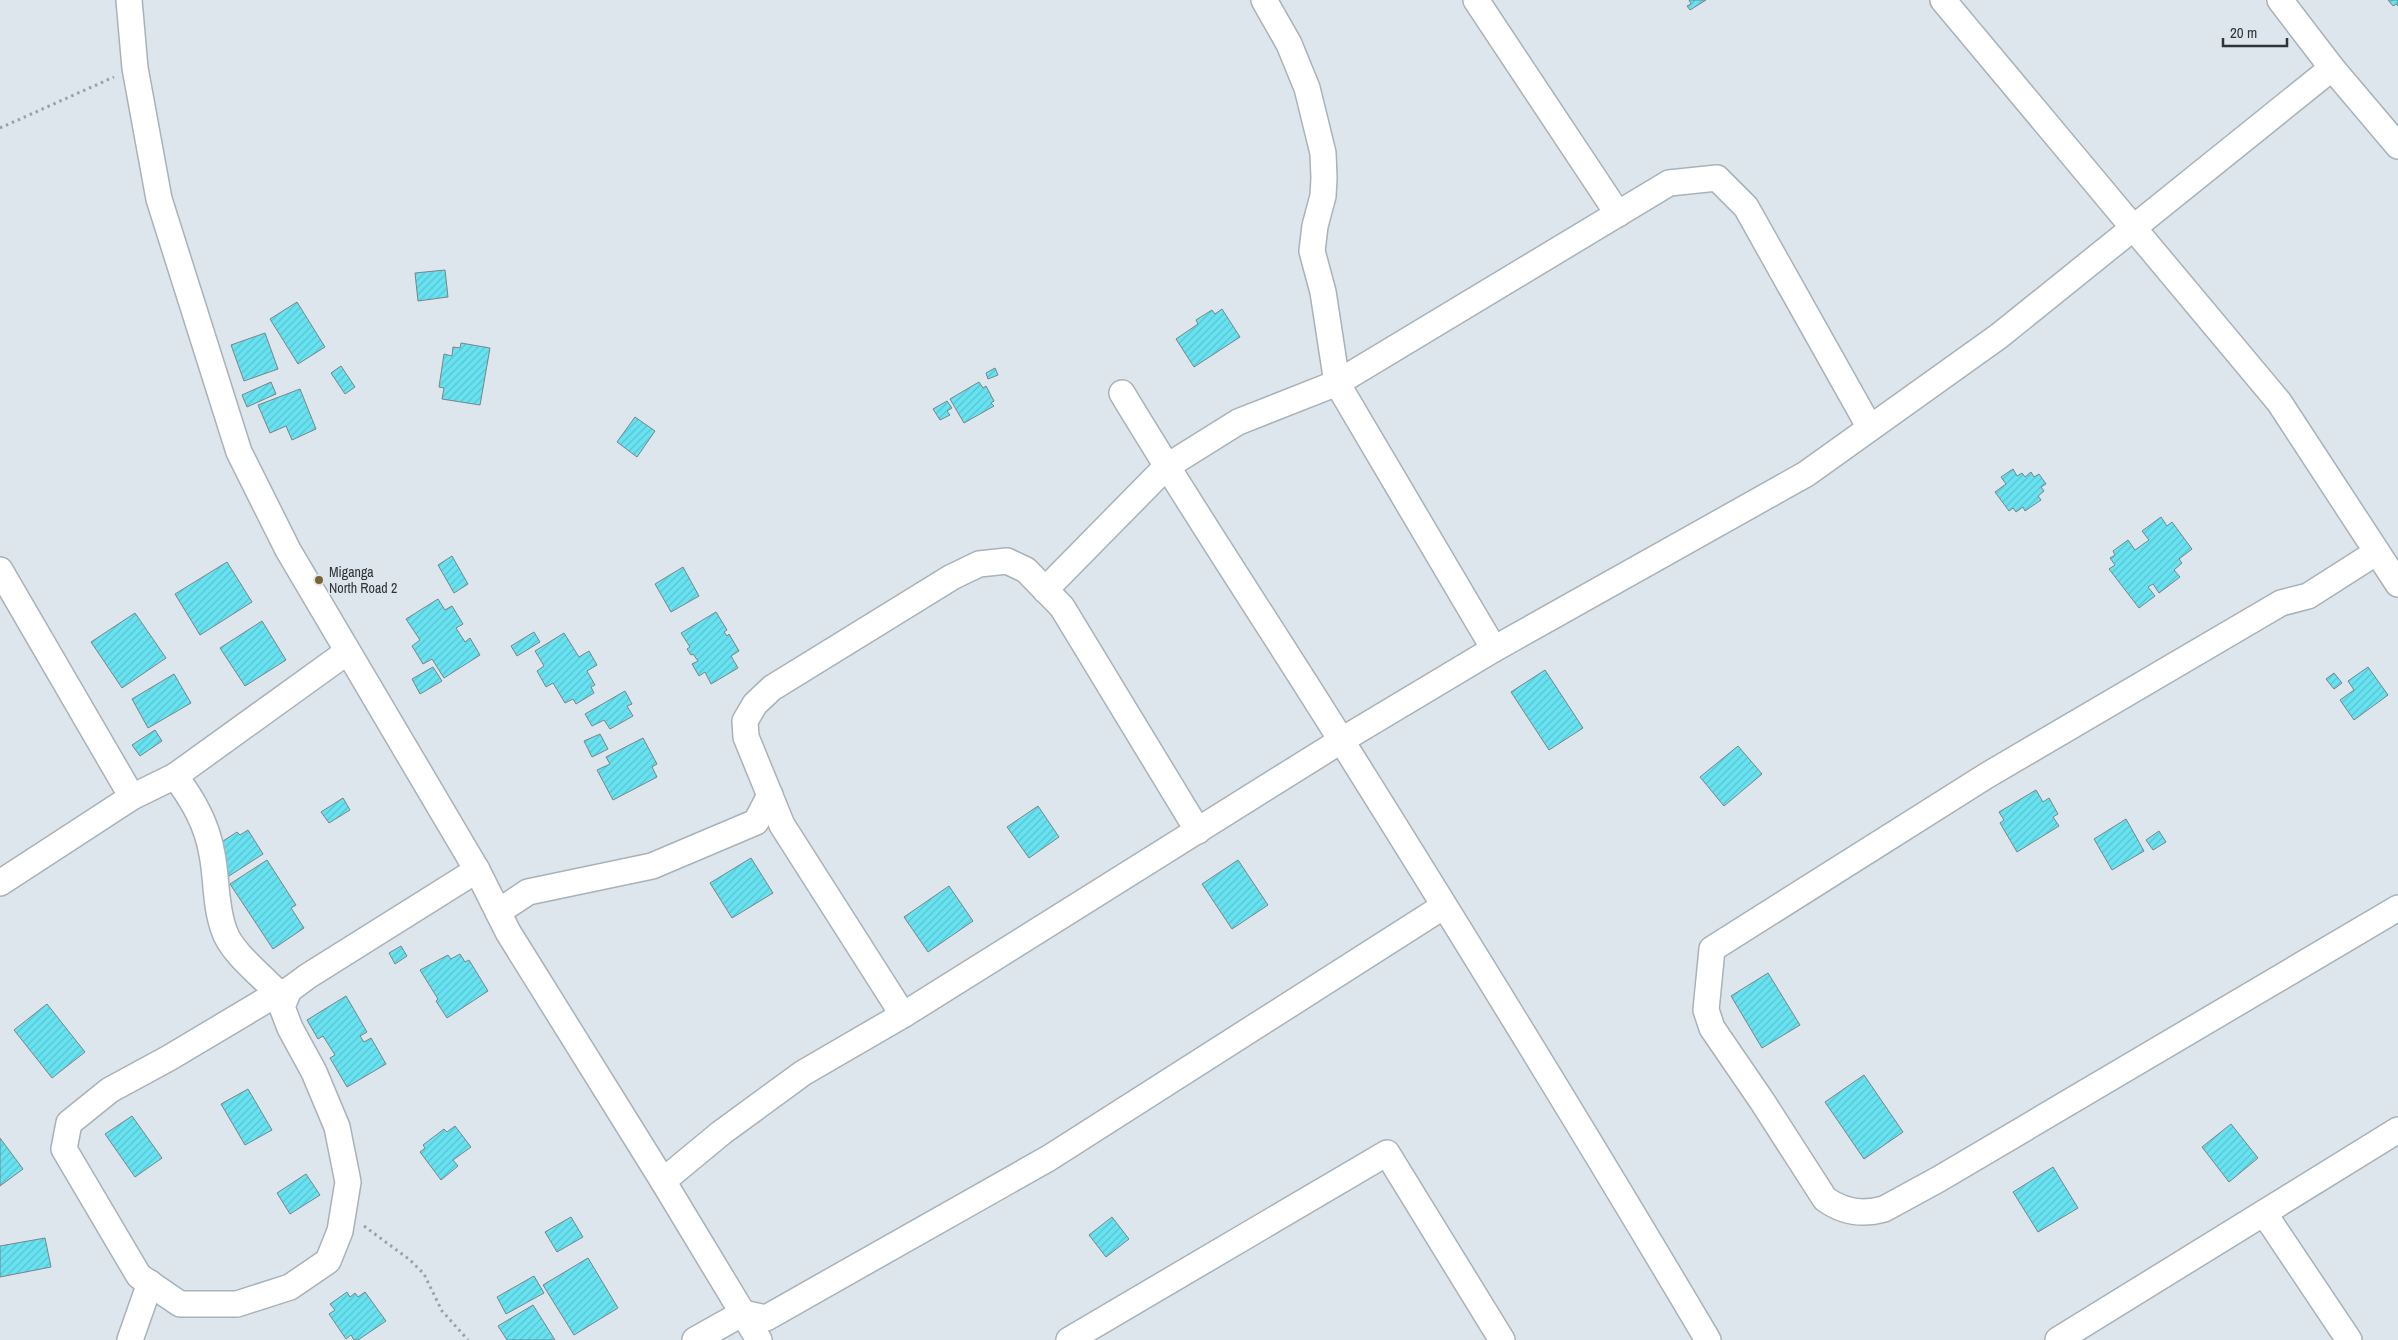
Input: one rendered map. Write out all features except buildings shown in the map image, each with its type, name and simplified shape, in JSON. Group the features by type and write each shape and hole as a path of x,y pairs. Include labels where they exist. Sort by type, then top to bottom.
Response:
{"street":[{"path":"129,0 135,68 159,199 239,452 288,550 477,870 508,932 663,1180 759,1340"},
{"path":"1264,0 1289,44 1307,88 1322,153 1324,187 1312,251 1323,292 1337,383 1494,649"},
{"path":"1476,0 1618,214"},
{"path":"1943,0 2279,402 2398,584"},
{"path":"2280,0 2332,68 2398,146"},
{"path":"663,1180 721,1133 803,1073 903,1015 1342,740 1494,649 1806,474 1999,336 2332,68"},
{"path":"1045,590 1166,467 1238,422 1337,383 1669,183 1717,178 1746,207 1870,428"},
{"path":"1122,392 1166,467 1342,740 1596,1151 1708,1340"},
{"path":"2377,552 2308,596 2282,603 1986,776 1712,949 1708,973 1706,1015 1724,1047 1762,1100 1825,1199 1835,1207 1850,1211 1876,1212 1939,1179 2398,908"},
{"path":"903,1015 782,825 770,796 746,736 745,720 755,704 772,688 952,577 979,564 1007,561 1026,570 1062,607 1198,831"},
{"path":"0,570 132,797"},
{"path":"0,883 132,797 175,776 347,652"},
{"path":"175,776 199,810 204,825 212,853 224,930 239,955 284,992"},
{"path":"498,912 528,892 652,866 756,822 770,796"},
{"path":"284,992 282,1007 290,1028 314,1072 337,1127 348,1182 340,1232 328,1261 290,1287 237,1304 180,1304 140,1276 64,1149 69,1123 110,1090 284,992 477,870"},
{"path":"695,1340 742,1313 766,1318 1049,1158 1444,906"},
{"path":"2058,1340 2398,1130"},
{"path":"1069,1340 1388,1153 1502,1340"},
{"path":"2264,1213 2349,1340"},
{"path":"130,1340 150,1283"}],"path":[{"path":"0,128 135,68"},
{"path":"344,1200 363,1226 410,1260 424,1274 442,1311 468,1340"}],"place":[{"name":"Miganga North Road 2","path":"319,580"}]}
